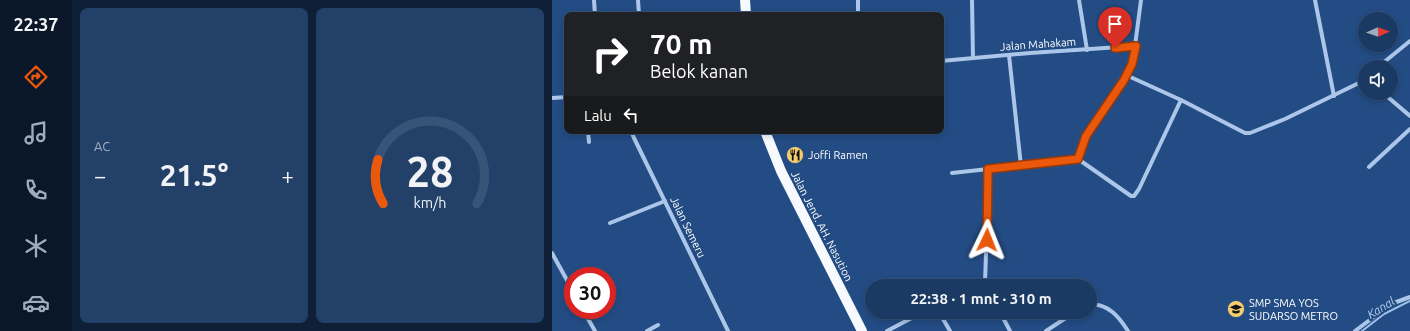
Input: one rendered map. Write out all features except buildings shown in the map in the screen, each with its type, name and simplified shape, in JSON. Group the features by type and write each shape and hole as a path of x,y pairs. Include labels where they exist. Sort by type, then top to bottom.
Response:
{"highway":[{"path":"745,0 746,12"},
{"name":"Jalan Jend. AH. Nasution","path":"766,134 781,171 862,331"}],"street":[{"path":"594,0 595,12"},
{"path":"638,0 639,12"},
{"path":"858,0 858,12"},
{"path":"972,0 973,58"},
{"path":"1079,0 1087,50"},
{"path":"1078,159 1086,136 1118,90 1132,64 1136,46 1141,0"},
{"path":"1315,0 1334,96"},
{"path":"1387,60 1410,41"},
{"name":"Jalan Mahakam","path":"944,61 1136,46"},
{"path":"1009,55 1021,166"},
{"path":"1126,75 1181,100 1245,133 1250,133 1285,119 1358,84"},
{"path":"552,98 564,97"},
{"path":"952,173 1078,159 1131,196 1134,196 1139,189 1181,100"},
{"path":"1391,100 1410,116"},
{"path":"1369,167 1410,129"},
{"path":"588,134 589,142"},
{"name":"Jalan Semeru","path":"632,134 728,331"},
{"path":"985,279 988,169"},
{"path":"610,223 665,201"},
{"path":"552,253 564,275"},
{"path":"1355,331 1392,304 1410,297"},
{"path":"1097,305 1112,311 1119,317 1128,331"},
{"path":"588,319 595,331"},
{"path":"888,331 910,319"},
{"path":"942,319 950,331"},
{"path":"1004,319 1010,331"},
{"path":"1046,331 1064,319"},
{"path":"647,331 658,325"}],"waterway":[{"name":"Kanal","path":"1362,331 1384,314 1410,301"}],"place":[{"name":"Joffi Ramen","path":"795,155"},
{"name":"SMP SMA YOS SUDARSO METRO","path":"1236,309"}],"route":[{"path":"987,240 988,169 1078,159 1086,136 1118,90 1132,64 1136,46 1115,48"}]}
